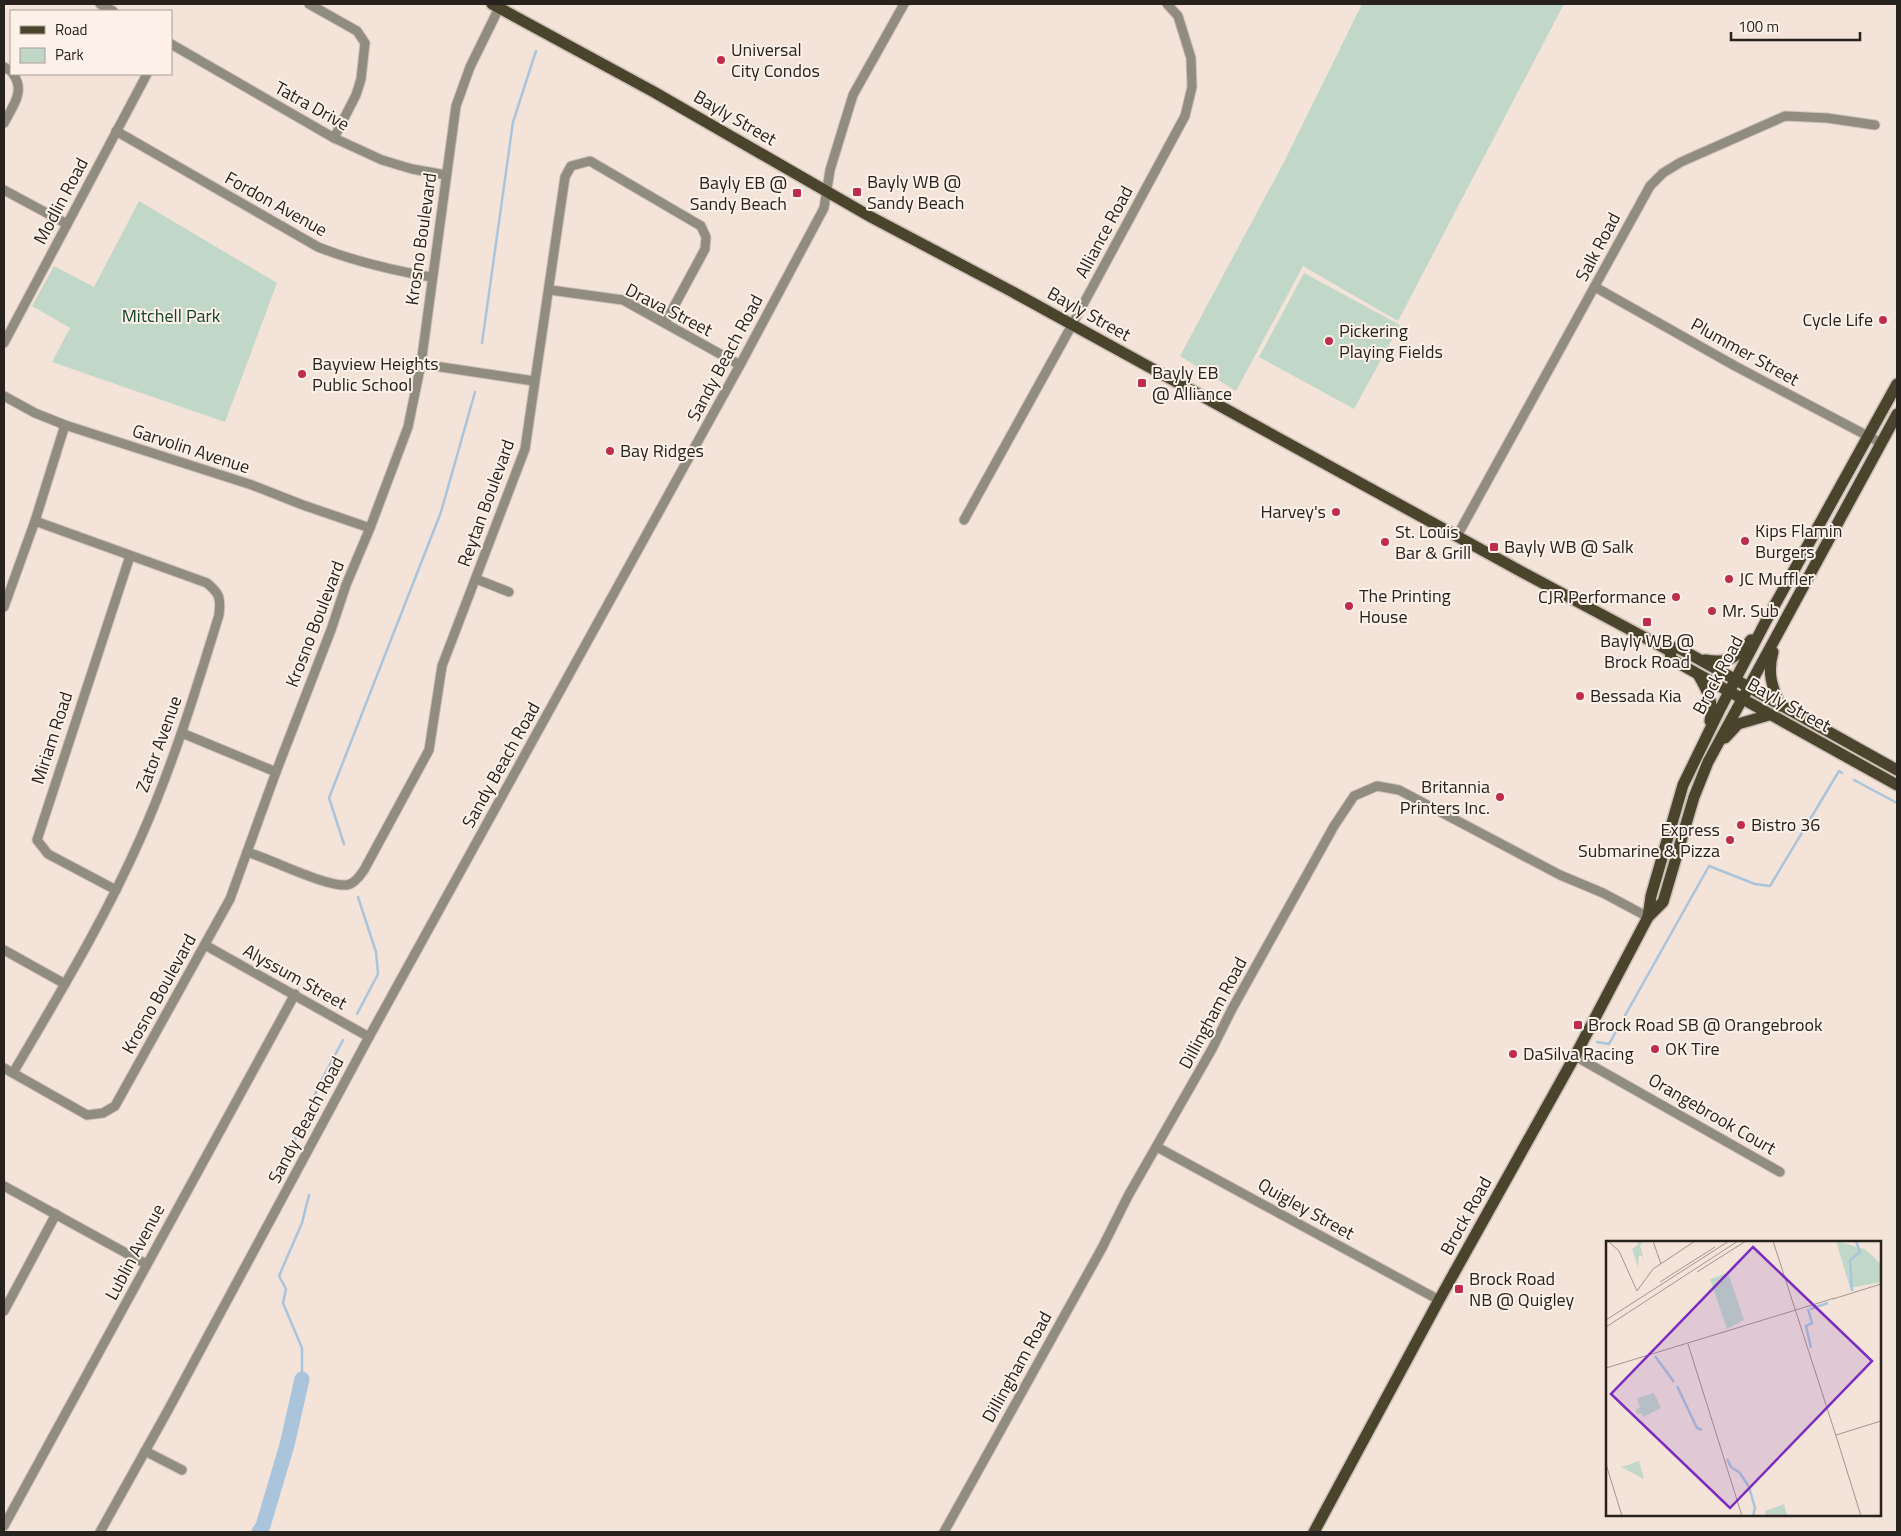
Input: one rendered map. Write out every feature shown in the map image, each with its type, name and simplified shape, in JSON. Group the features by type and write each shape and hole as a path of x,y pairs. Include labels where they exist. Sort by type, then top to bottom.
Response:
{"main road":[{"name":"Bayly Street","path":"496,6 654,92 827,192 1670,651 1672,659 1742,700 1897,785"},
{"name":"Brock Road","path":"1648,917 1651,896 1683,784 1767,619 1897,384"},
{"name":"Brock Road","path":"1314,1532 1439,1300 1575,1056 1648,917 1662,902 1694,798 1708,762 1897,414"},
{"path":"1698,658 1725,662 1742,651 1767,619"},
{"path":"1779,629 1769,666 1772,685 1780,706"},
{"name":"Bayly Street","path":"1670,651 1677,647 1698,658 1748,688 1897,770"},
{"path":"1698,674 1710,697 1712,714 1709,730"},
{"path":"1708,762 1728,734 1738,724 1769,715"}],"street":[{"path":"100,4 111,10"},
{"path":"309,4 357,31 365,42 361,79 356,95 334,138"},
{"name":"Sandy Beach Road","path":"100,1532 369,1037 740,366 824,208 830,170 853,95 904,4"},
{"name":"Alliance Road","path":"964,520 1185,116 1192,87 1191,58 1178,16 1167,4"},
{"name":"Krosno Boulevard","path":"4,1068 87,1115 103,1113 115,1106 230,899 276,772 331,630 346,585 370,528 408,427 421,364 431,277 456,106 496,6"},
{"name":"Tatra Drive","path":"172,45 334,138 382,160 412,169 446,175"},
{"path":"4,123 19,94 18,80 14,75"},
{"name":"Modlin Road","path":"4,343 146,75"},
{"name":"Salk Road","path":"1457,536 1650,186 1663,173 1681,162 1785,116 1875,125"},
{"name":"Fordon Avenue","path":"116,131 318,247 349,260 386,270 431,277"},
{"name":"Reytan Boulevard","path":"248,852 332,884 349,885 364,870 429,750 442,666 525,449 534,381 550,290 565,177 571,166 590,161 701,226 706,237 705,248 665,323"},
{"path":"4,190 67,224"},
{"name":"Plummer Street","path":"1595,287 1735,366 1881,443"},
{"name":"Drava Street","path":"550,290 623,300 740,366"},
{"path":"421,364 534,381"},
{"name":"Garvolin Avenue","path":"4,396 35,413 65,425 252,485 370,528"},
{"path":"4,607 35,521 65,425"},
{"name":"Zator Avenue","path":"13,1073 65,984 116,890 142,836 182,733 219,615 220,604 218,593 207,583 35,521"},
{"name":"Miriam Road","path":"116,890 48,854 37,840 130,556"},
{"path":"476,579 509,592"},
{"path":"182,733 276,772"},
{"name":"Dillingham Road","path":"944,1532 1334,826 1354,796 1377,786 1399,790 1560,875 1604,893 1648,917"},
{"name":"Alyssum Street","path":"206,945 369,1037"},
{"path":"4,950 65,984"},
{"name":"Lublin Avenue","path":"4,1526 295,994"},
{"name":"Orangebrook Court","path":"1575,1056 1780,1172"},
{"name":"Quigley Street","path":"1157,1147 1439,1300"},
{"path":"4,1186 146,1264"},
{"path":"4,1311 56,1214"},
{"path":"145,1451 182,1470"}],"green space":[{"path":"1362,4 1564,4 1398,321 1303,266 1236,391 1180,356 1285,160"},
{"name":"Mitchell Park","path":"139,201 277,283 225,422 52,362 70,328 32,306 54,266 94,287"},
{"name":"Pickering Playing Fields","path":"1304,273 1400,325 1354,409 1259,357"}],"waterway":[{"path":"482,343 513,122 536,51"},
{"path":"344,844 329,798 441,512 475,392"},
{"path":"1597,1042 1609,1044 1709,866 1755,884 1770,886 1839,771 1842,773"},
{"path":"1854,780 1897,803"},
{"path":"357,1014 378,974 376,952 358,897"},
{"path":"293,1144 320,1083 343,1040"},
{"path":"302,1379 302,1348 283,1303 286,1289 279,1276 302,1223 309,1195"},
{"path":"259,1532 263,1526 287,1445 302,1379"}],"place":[{"name":"Universal City Condos","path":"721,60"},
{"name":"Bayly WB @ Sandy Beach","path":"857,192"},
{"name":"Bayly EB @ Sandy Beach","path":"797,193"},
{"name":"Cycle Life","path":"1883,320"},
{"name":"Pickering Playing Fields","path":"1329,341"},
{"name":"Bayview Heights Public School","path":"302,374"},
{"name":"Bayly EB @ Alliance","path":"1142,383"},
{"name":"Bay Ridges","path":"610,451"},
{"name":"Harvey's","path":"1336,512"},
{"name":"Kips Flamin Burgers","path":"1745,541"},
{"name":"St. Louis Bar & Grill","path":"1385,542"},
{"name":"Bayly WB @ Salk","path":"1494,547"},
{"name":"JC Muffler","path":"1729,579"},
{"name":"CJR Performance","path":"1676,597"},
{"name":"The Printing House","path":"1349,606"},
{"name":"Mr. Sub","path":"1712,611"},
{"name":"Bayly WB @ Brock Road","path":"1647,622"},
{"name":"Bessada Kia","path":"1580,696"},
{"name":"Britannia Printers Inc.","path":"1500,797"},
{"name":"Bistro 36","path":"1741,825"},
{"name":"Express Submarine & Pizza","path":"1730,840"},
{"name":"Brock Road SB @ Orangebrook","path":"1578,1025"},
{"name":"OK Tire","path":"1655,1049"},
{"name":"DaSilva Racing","path":"1513,1054"},
{"name":"Brock Road NB @ Quigley","path":"1459,1289"}]}
